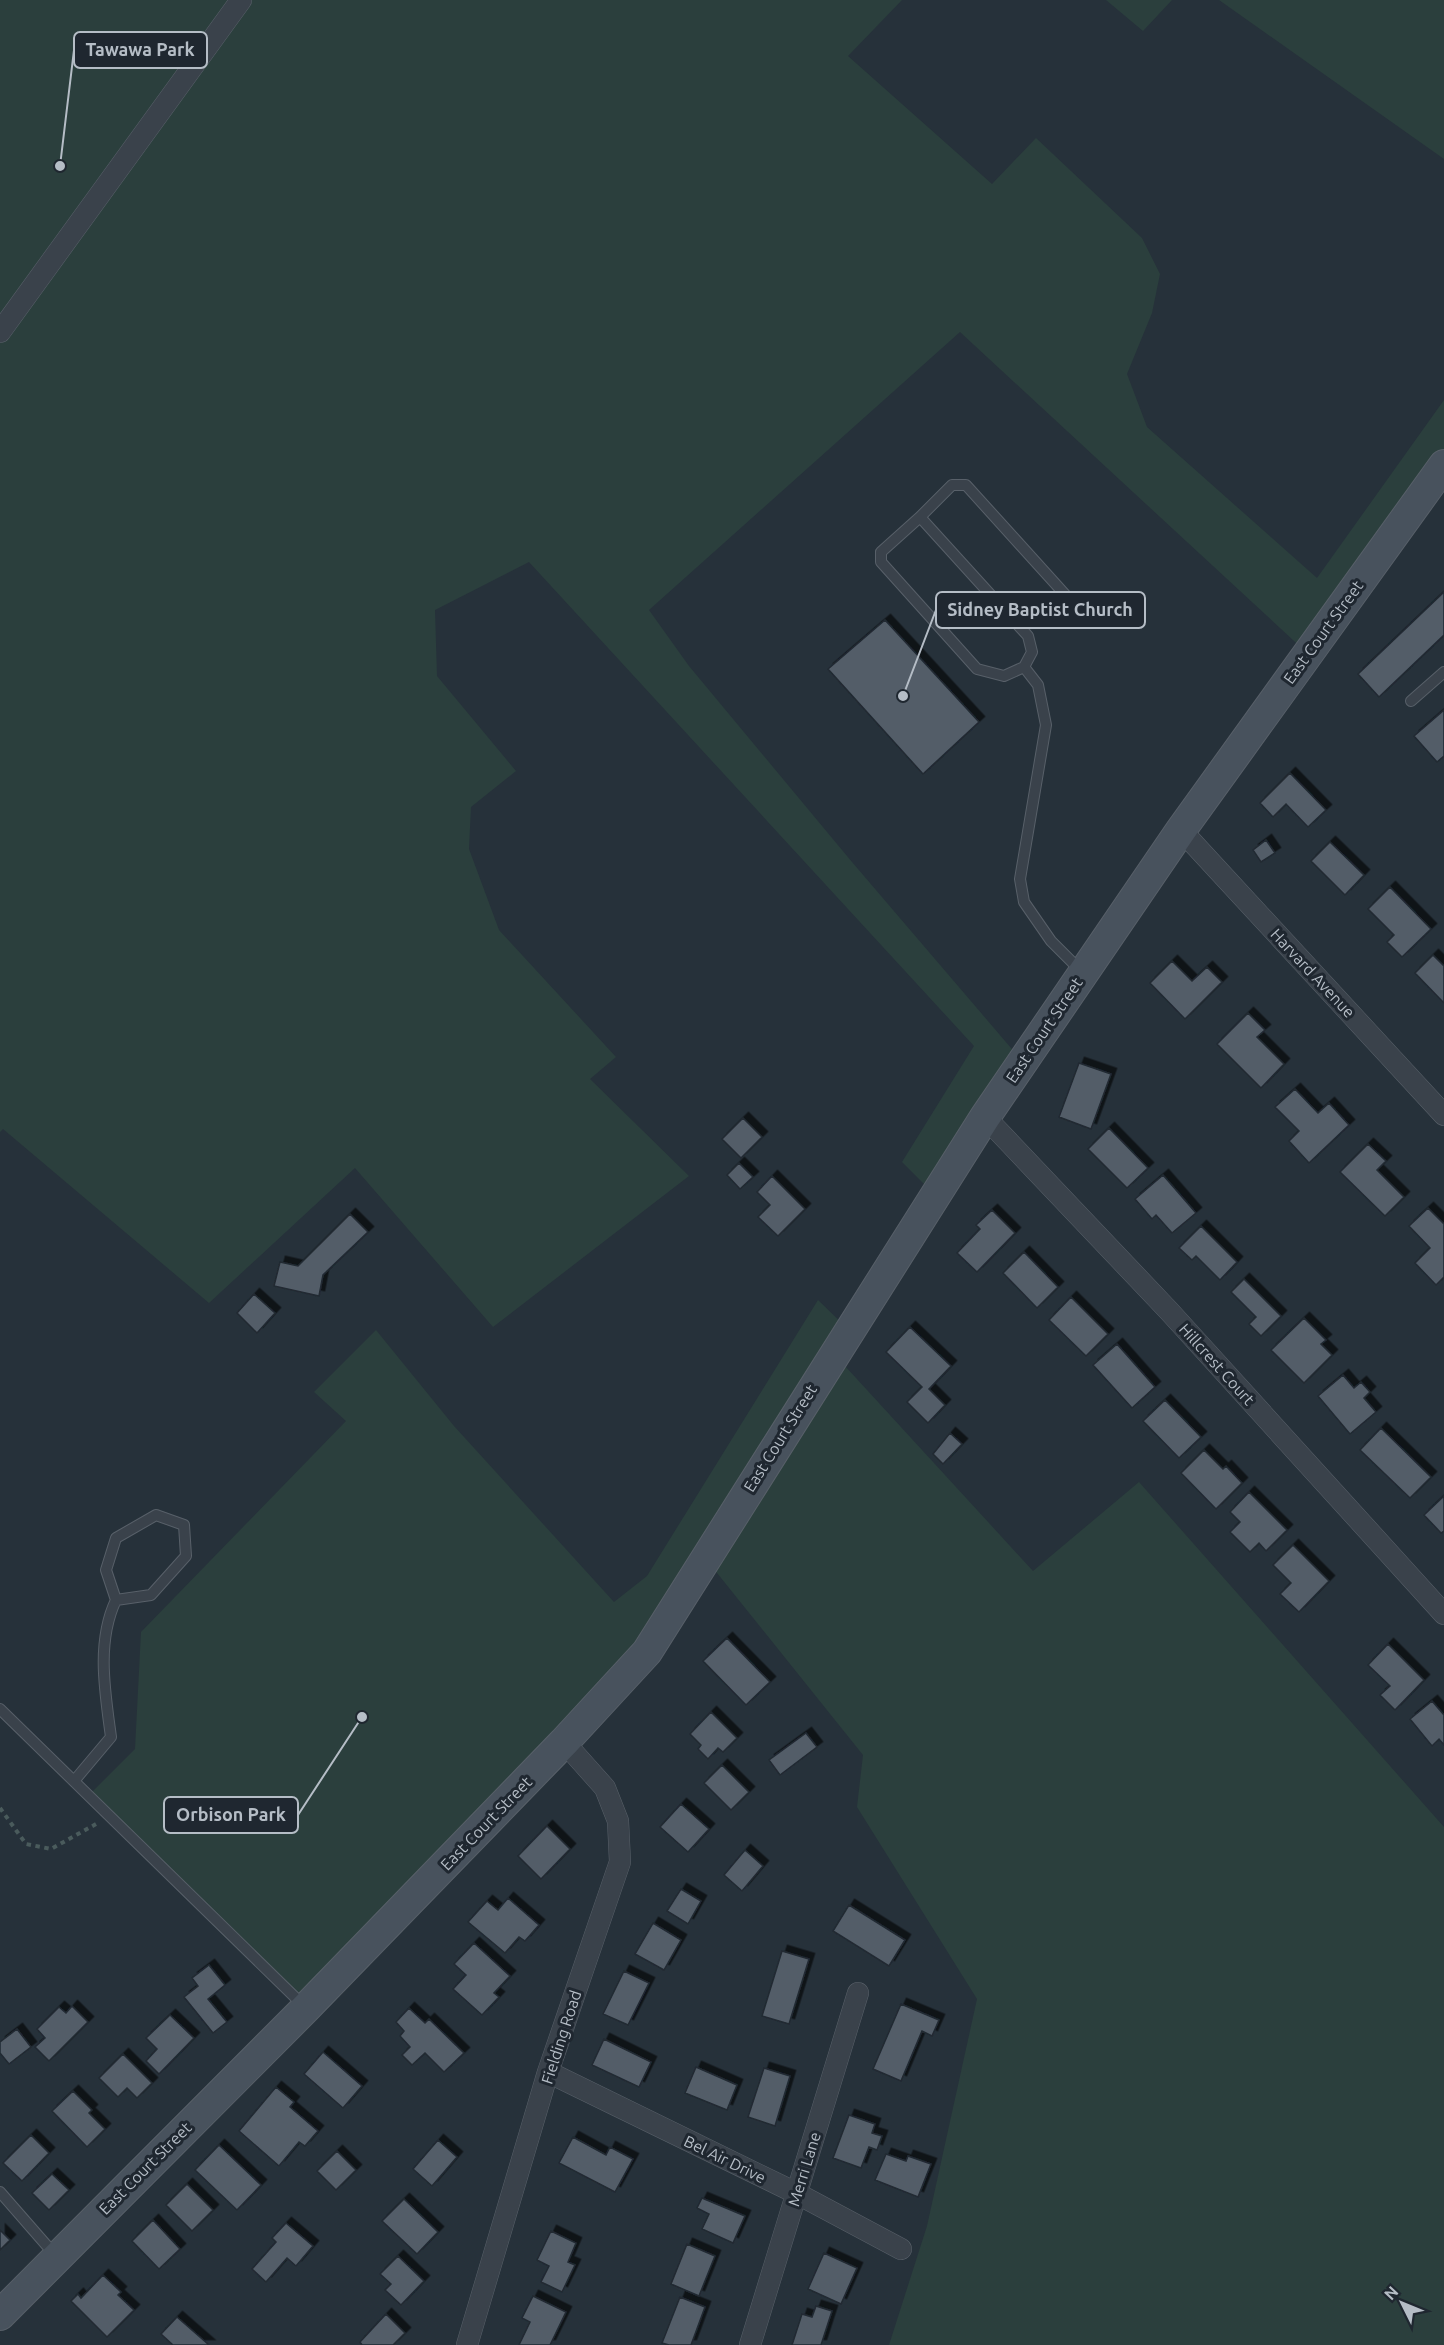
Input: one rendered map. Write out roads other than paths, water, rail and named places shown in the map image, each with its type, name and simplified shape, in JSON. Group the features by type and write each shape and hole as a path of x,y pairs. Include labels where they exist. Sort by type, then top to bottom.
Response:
{"main road":[{"name":"East Court Street","path":"0,2315 306,2008 564,1742 647,1652 985,1117 1181,830 1439,483"}],"street":[{"path":"0,332 241,0"},
{"name":"Harvard Avenue","path":"1181,830 1444,1115"},
{"name":"Hillcrest Court","path":"985,1117 1169,1311 1444,1614"},
{"name":"Fielding Road","path":"467,2345 548,2072 620,1862 618,1821 605,1788 564,1742"},
{"name":"Merri Lane","path":"750,2345 858,1993"},
{"name":"Bel Air Drive","path":"548,2072 796,2193 901,2249"}],"lane":[{"path":"920,517 1028,636 1032,652 1023,667 1004,676 977,669 881,562 881,552 952,485 966,485 1080,611"},
{"path":"1023,667 1038,685 1046,725 1020,879 1024,902 1051,941 1083,973"},
{"path":"1412,700 1444,672"},
{"path":"74,1781 111,1737 103,1683 107,1619 116,1600 105,1570 116,1538 156,1515 184,1525 186,1556 151,1595 116,1600"},
{"path":"0,1709 306,2008"},
{"path":"0,2192 57,2257"}],"place":[{"name":"Tawawa Park","path":"60,166"},
{"name":"Sidney Baptist Church","path":"903,696"},
{"name":"Orbison Park","path":"362,1717"}]}
